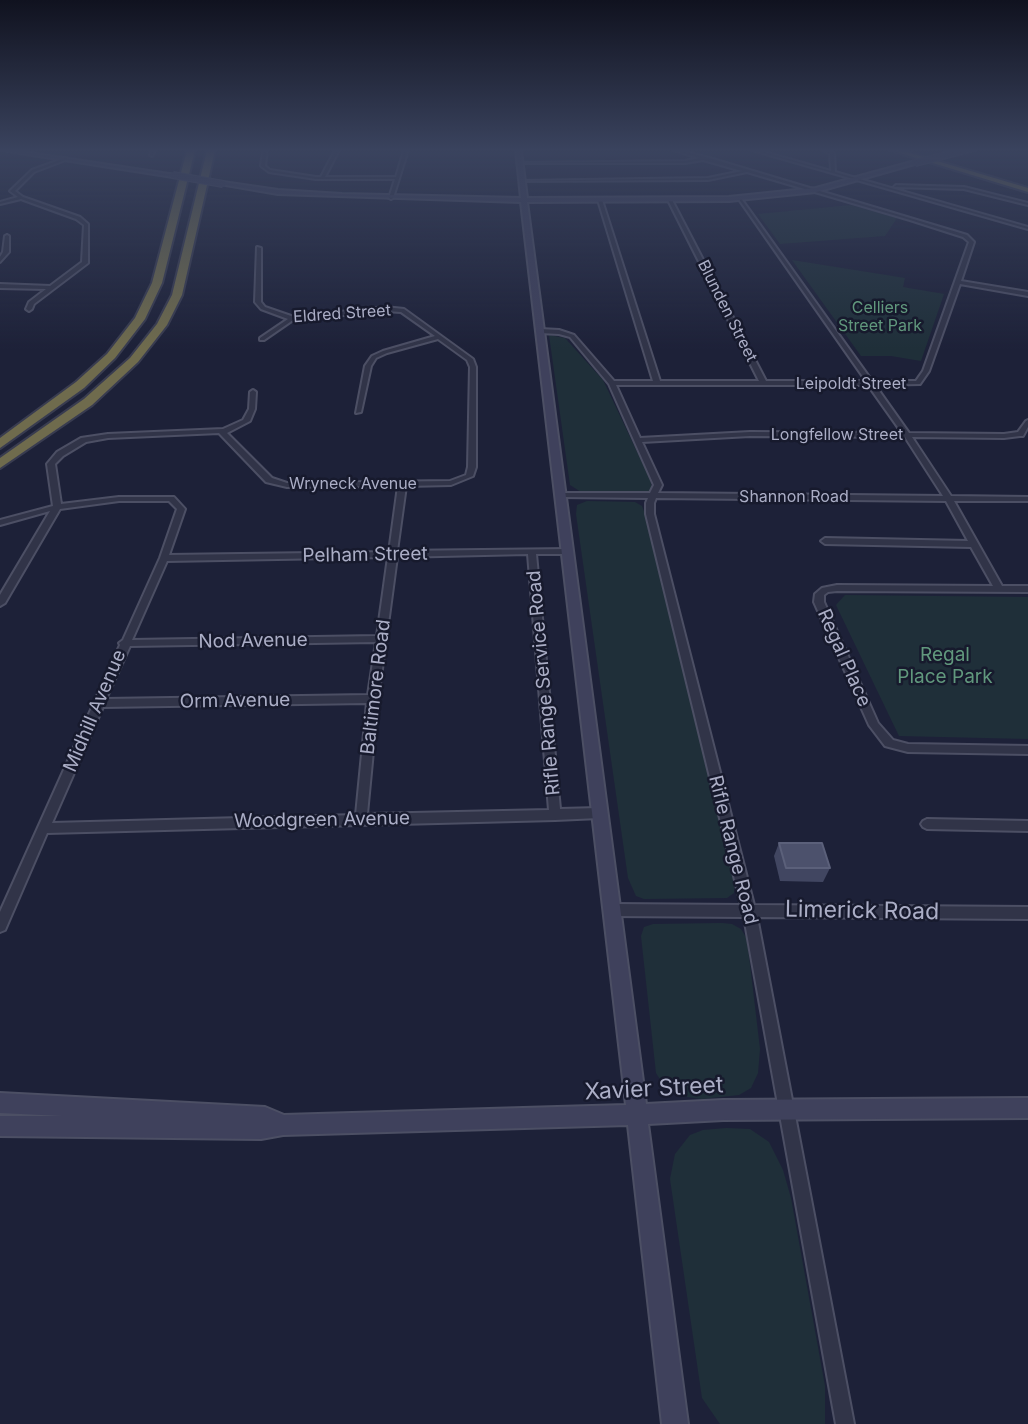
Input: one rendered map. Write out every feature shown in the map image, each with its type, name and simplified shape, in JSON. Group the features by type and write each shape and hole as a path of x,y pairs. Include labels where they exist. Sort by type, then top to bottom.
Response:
{"highway":[{"path":"0,444 71,393 126,339 146,310 153,294 173,216"},
{"path":"0,465 64,421 114,380 162,325 177,295 195,216"},
{"path":"0,434 44,404 126,339"}],"main road":[{"path":"527,216 675,1424"},
{"name":"Xavier Street","path":"0,1103 265,1117 283,1125"},
{"name":"Xavier Street","path":"0,1126 261,1129 283,1125 786,1109 1028,1108"}],"street":[{"path":"29,309 31,303 85,262 86,225 74,216"},
{"path":"605,216 657,383"},
{"name":"Blunden Street","path":"678,216 764,384"},
{"path":"753,216 948,498 999,588"},
{"name":"Leipoldt Street","path":"612,383 921,382 972,242 970,239 899,216"},
{"path":"988,216 1028,228"},
{"path":"0,260 6,252 7,236"},
{"name":"Eldred Street","path":"259,248 259,304 290,319 397,309 411,314 466,356 473,367 472,467 469,476 463,480"},
{"path":"958,282 1028,293"},
{"path":"0,286 50,288"},
{"path":"262,339 290,319"},
{"name":"Rifle Range Road","path":"540,331 559,331 572,336 612,383 658,485 650,503 650,514 749,910 845,1424"},
{"path":"358,412 368,366 374,357 439,337"},
{"path":"0,603 57,507 51,464 67,449 84,440 108,436 223,432 246,421 253,409 253,392"},
{"name":"Longfellow Street","path":"639,440 750,434 1013,436 1023,432 1028,422"},
{"name":"Wryneck Avenue","path":"223,432 269,480 281,485 451,483 463,480"},
{"name":"Baltimore Road","path":"361,819 373,699 402,484"},
{"name":"Shannon Road","path":"561,495 1028,499"},
{"name":"Midhill Avenue","path":"0,926 46,828 124,643 164,558 181,509 171,499 119,499 57,507"},
{"path":"0,523 57,507"},
{"path":"825,541 972,544"},
{"name":"Pelham Street","path":"164,558 567,551"},
{"name":"Rifle Range Service Road","path":"532,552 555,815"},
{"name":"Regal Place","path":"1028,589 837,588 825,590 820,594 819,602 874,725 889,743 908,748 1028,750"},
{"name":"Nod Avenue","path":"124,643 381,639"},
{"name":"Orm Avenue","path":"98,703 373,699"},
{"name":"Woodgreen Avenue","path":"46,828 599,813"},
{"path":"928,824 1028,826"},
{"name":"Limerick Road","path":"612,910 1028,913"}],"green space":[{"path":"760,216 897,218 885,236 780,244"},
{"name":"Celliers Street Park","path":"792,260 905,278 903,287 944,294 921,361 891,356 861,356"},
{"path":"549,335 565,338 603,380 650,479 650,492 581,492 570,485"},
{"path":"587,501 635,502 642,506 645,514 735,882 734,893 727,898 644,899 636,896 628,878 576,514 577,505"},
{"name":"Regal Place Park","path":"845,595 1028,597 1028,739 899,736 836,605"},
{"path":"722,923 741,929 747,939 760,1049 758,1073 751,1088 739,1095 702,1099 679,1096 663,1084 656,1073 641,936 644,927 653,924"},
{"path":"750,1129 769,1142 783,1170 791,1198 825,1386 825,1424 720,1424 702,1398 670,1179 675,1154 690,1135 703,1130"}],"building":[{"path":"779,843 822,843 830,868 786,868"}]}
